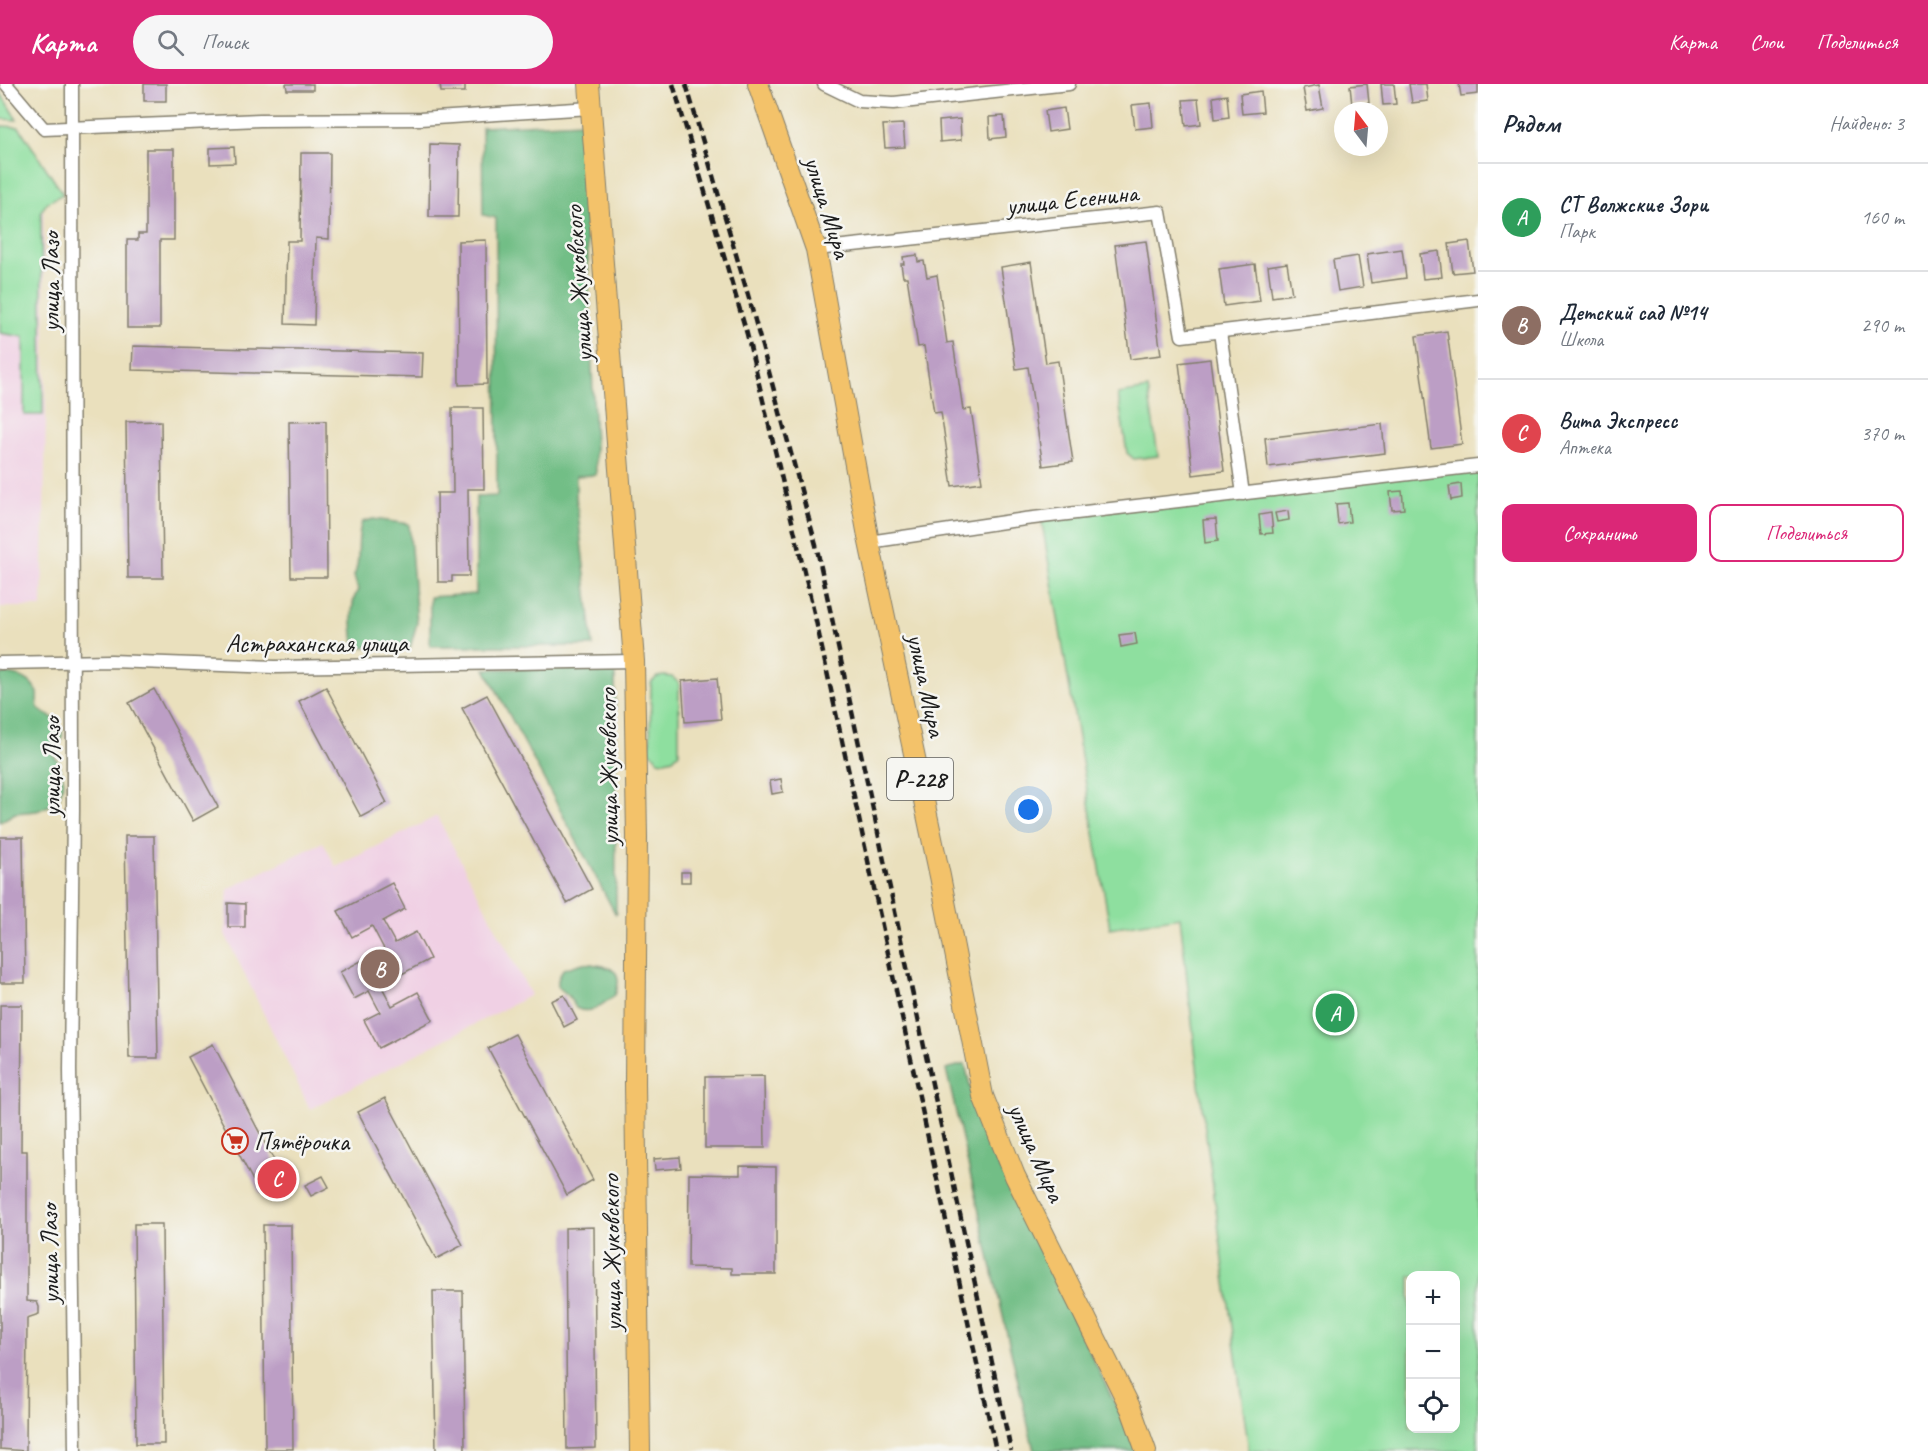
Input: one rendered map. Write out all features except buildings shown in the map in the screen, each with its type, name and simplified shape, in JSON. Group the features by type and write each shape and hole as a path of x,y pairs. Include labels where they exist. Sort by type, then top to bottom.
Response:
{"main road":[{"name":"улица Жуковского","path":"589,84 634,661 637,837 635,1083 640,1451"},
{"name":"улица Мира","path":"758,84 816,249 869,542 940,876 983,1096 1015,1176 1131,1409 1146,1451"}],"street":[{"path":"6,84 44,129 72,126 260,120 420,119 591,108"},
{"name":"улица Лазо","path":"72,84 73,662 70,1082 75,1451"},
{"path":"824,84 859,101 894,103 1069,84"},
{"name":"улица Есенина","path":"816,249 1160,212 1182,336 1478,300"},
{"path":"1220,332 1243,494"},
{"path":"869,542 1041,517 1478,466"},
{"name":"Астраханская улица","path":"0,663 73,662 275,667 634,661"}],"shaded area":[{"path":"0,137 43,205 46,418 42,607 0,607"},
{"path":"437,816 531,995 310,1109 225,934 228,889 323,842 336,867"}],"green space":[{"path":"0,92 17,120 0,119"},
{"path":"583,122 596,475 576,476 576,496 593,646 430,646 430,597 476,594 476,497 497,496 496,218 483,215 482,127"},
{"path":"0,126 19,127 63,194 48,202 41,211 43,415 24,415 24,337 0,333"},
{"path":"1148,389 1158,456 1134,459 1127,453 1118,394"},
{"path":"1478,466 1478,1451 1249,1451 1199,1084 1180,917 1110,928 1041,517"},
{"path":"373,519 409,524 417,623 410,648 383,645 363,648 354,644 353,602 358,590 354,576 358,563 360,529 362,522"},
{"path":"485,669 615,669 616,915"},
{"path":"0,674 17,676 31,683 37,693 37,705 40,710 58,721 62,730 62,738 51,753 59,762 64,781 58,802 37,811 15,813 0,822"},
{"path":"657,677 672,677 679,683 679,753 673,759 665,761 658,760 650,751 651,683"},
{"path":"583,963 612,969 618,978 615,995 596,1008 587,1011 576,1008 568,995 558,987 558,980 563,969"},
{"path":"965,1064 979,1125 1138,1451 1034,1451 946,1069"}],"railway":[{"path":"673,84 747,334 816,621 996,1451"},
{"path":"686,84 750,302 817,549 1011,1451"}],"place":[{"name":"Детский сад №14","path":"380,969"},
{"name":"СТ Волжские Зори","path":"1335,1013"},
{"name":"Пятёрочка","path":"235,1141"},
{"name":"Вита Экспресс","path":"277,1179"}]}
